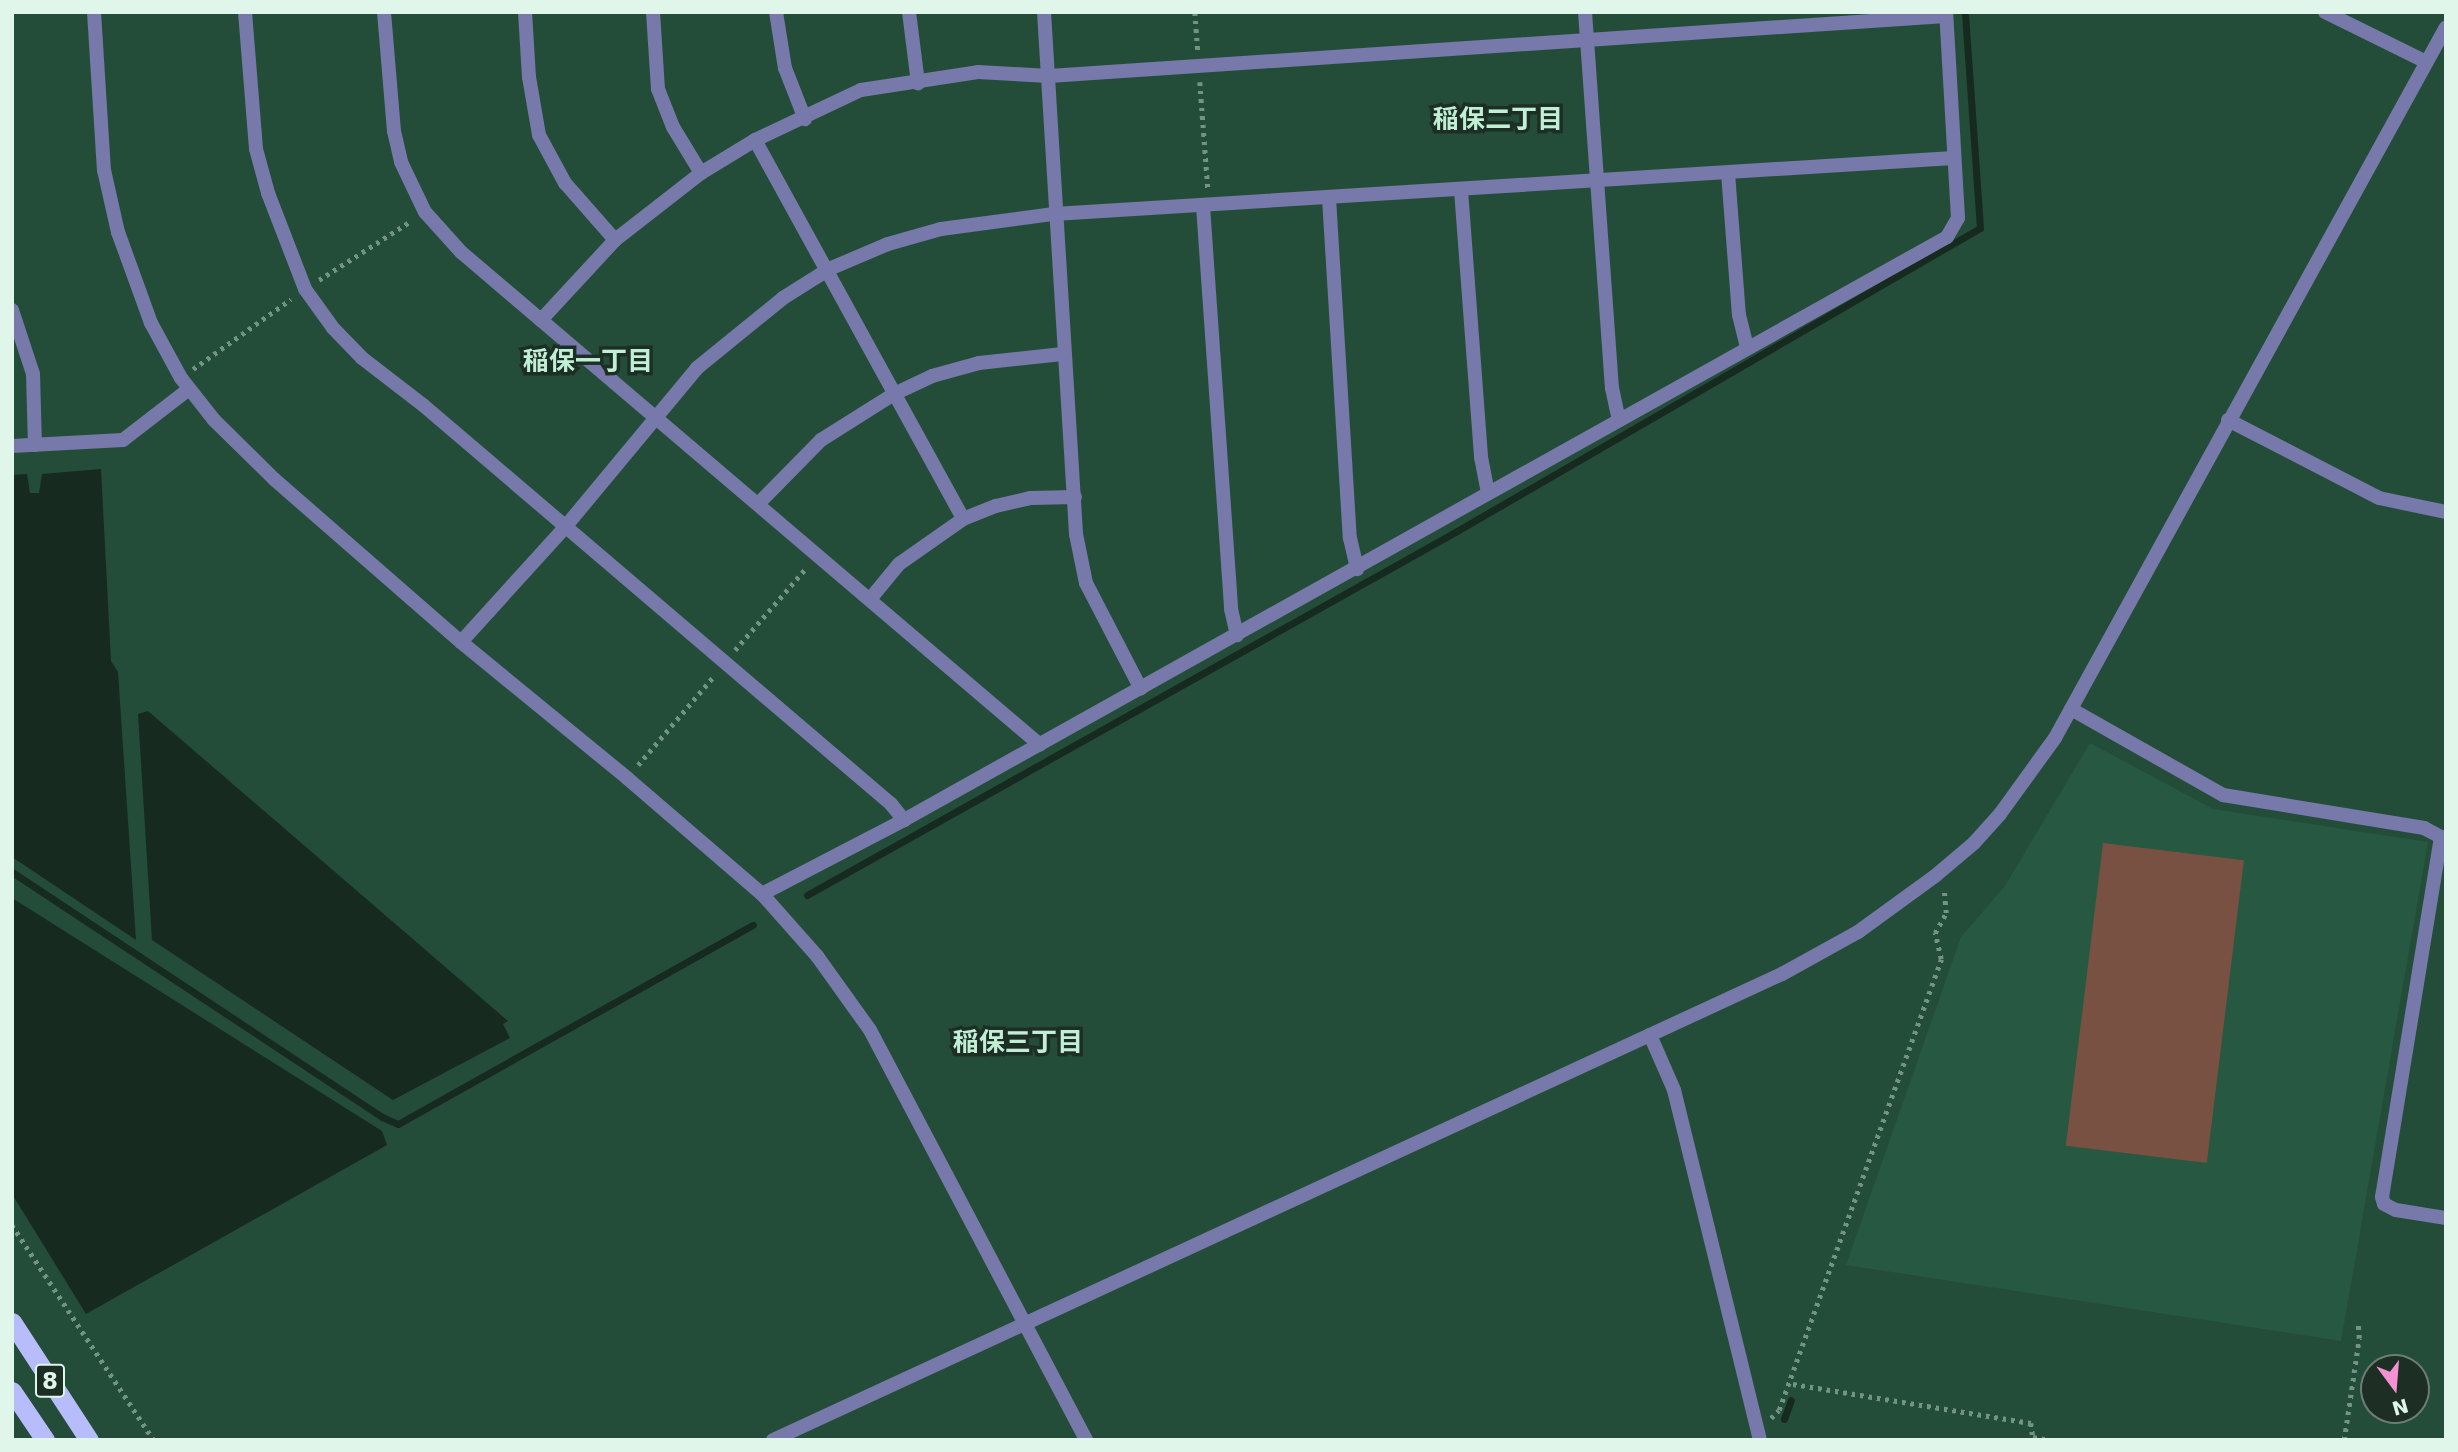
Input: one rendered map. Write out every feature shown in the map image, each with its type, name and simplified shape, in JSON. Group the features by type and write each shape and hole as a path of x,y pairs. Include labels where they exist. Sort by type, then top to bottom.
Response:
{"highway":[{"name":"8","path":"12,1322 89,1440"},
{"name":"8","path":"12,1391 45,1440"}],"street":[{"path":"94,12 104,170 118,232 151,323 189,389 243,451 461,642 627,778 762,894 817,956 870,1030 1086,1440"},
{"path":"245,12 256,149 268,193 305,289 334,328 362,358 566,526 891,804 904,820"},
{"path":"384,12 394,131 401,162 412,190 425,212 461,252 871,598 1040,745"},
{"path":"525,12 529,77 539,135 565,183 615,240"},
{"path":"653,12 659,89 673,127 701,173"},
{"path":"776,12 785,68 805,119"},
{"path":"909,12 918,83"},
{"path":"1044,12 1054,214 1076,534 1086,583 1141,689"},
{"path":"1585,12 1612,388 1619,421"},
{"path":"2325,12 2426,62"},
{"path":"541,320 615,240 701,173 755,140 805,119 861,90 978,72 1049,76 1946,14 1958,218 1947,237 1040,745 762,894"},
{"path":"773,1440 1782,974 1899,905 1935,876 1974,843 2000,814 2025,783 2071,709 2446,27"},
{"path":"755,140 829,269 963,519"},
{"path":"461,642 566,526 697,368 741,329 829,269 888,244 941,229 1054,214 1953,158"},
{"path":"1728,173 1738,315 1747,348"},
{"path":"1461,190 1481,457 1488,493"},
{"path":"1329,198 1350,538 1357,569"},
{"path":"1203,206 1231,609 1237,635"},
{"path":"12,310 33,374 36,444"},
{"path":"758,504 821,440 894,394 932,376 978,363 1063,354"},
{"path":"12,446 123,440 189,389"},
{"path":"2228,420 2379,498 2446,512"},
{"path":"871,598 899,564 963,519 996,506 1031,498 1075,497"},
{"path":"2071,709 2223,795 2424,828 2441,836 2382,1197 2384,1204 2396,1210 2446,1218"},
{"path":"1650,1035 1674,1090 1759,1435"}],"path":[{"path":"1195,12 1208,187 1203,206"},
{"path":"1759,1435 1779,1410 1941,959 1941,947 1935,933 1946,913 1945,896 1935,876"},
{"path":"12,1225 154,1440"},
{"path":"2344,1440 2359,1338 2358,1323"},
{"path":"1793,1384 2031,1423 2034,1437 2050,1440"}],"shaded area":[{"path":"101,469 111,661 118,672 136,940 12,857 12,475 27,474 30,493 39,493 42,474"},
{"path":"148,711 508,1021 503,1024 510,1038 393,1100 152,940 138,714"},
{"path":"2090,743 2213,809 2428,842 2341,1341 1846,1265 1961,937 2005,886"},
{"path":"12,898 382,1131 387,1145 86,1314 12,1194"}],"building":[{"path":"2103,843 2244,860 2207,1163 2066,1146"}],"waterway":[{"path":"807,895 1457,531 1980,228 1965,12"},
{"path":"12,872 382,1117 398,1124 753,925"},
{"path":"1784,1419 1791,1400"}],"district":[{"name":"稲保二丁目","path":"1498,120"},
{"name":"稲保一丁目","path":"588,362"},
{"name":"稲保三丁目","path":"1018,1043"}]}
